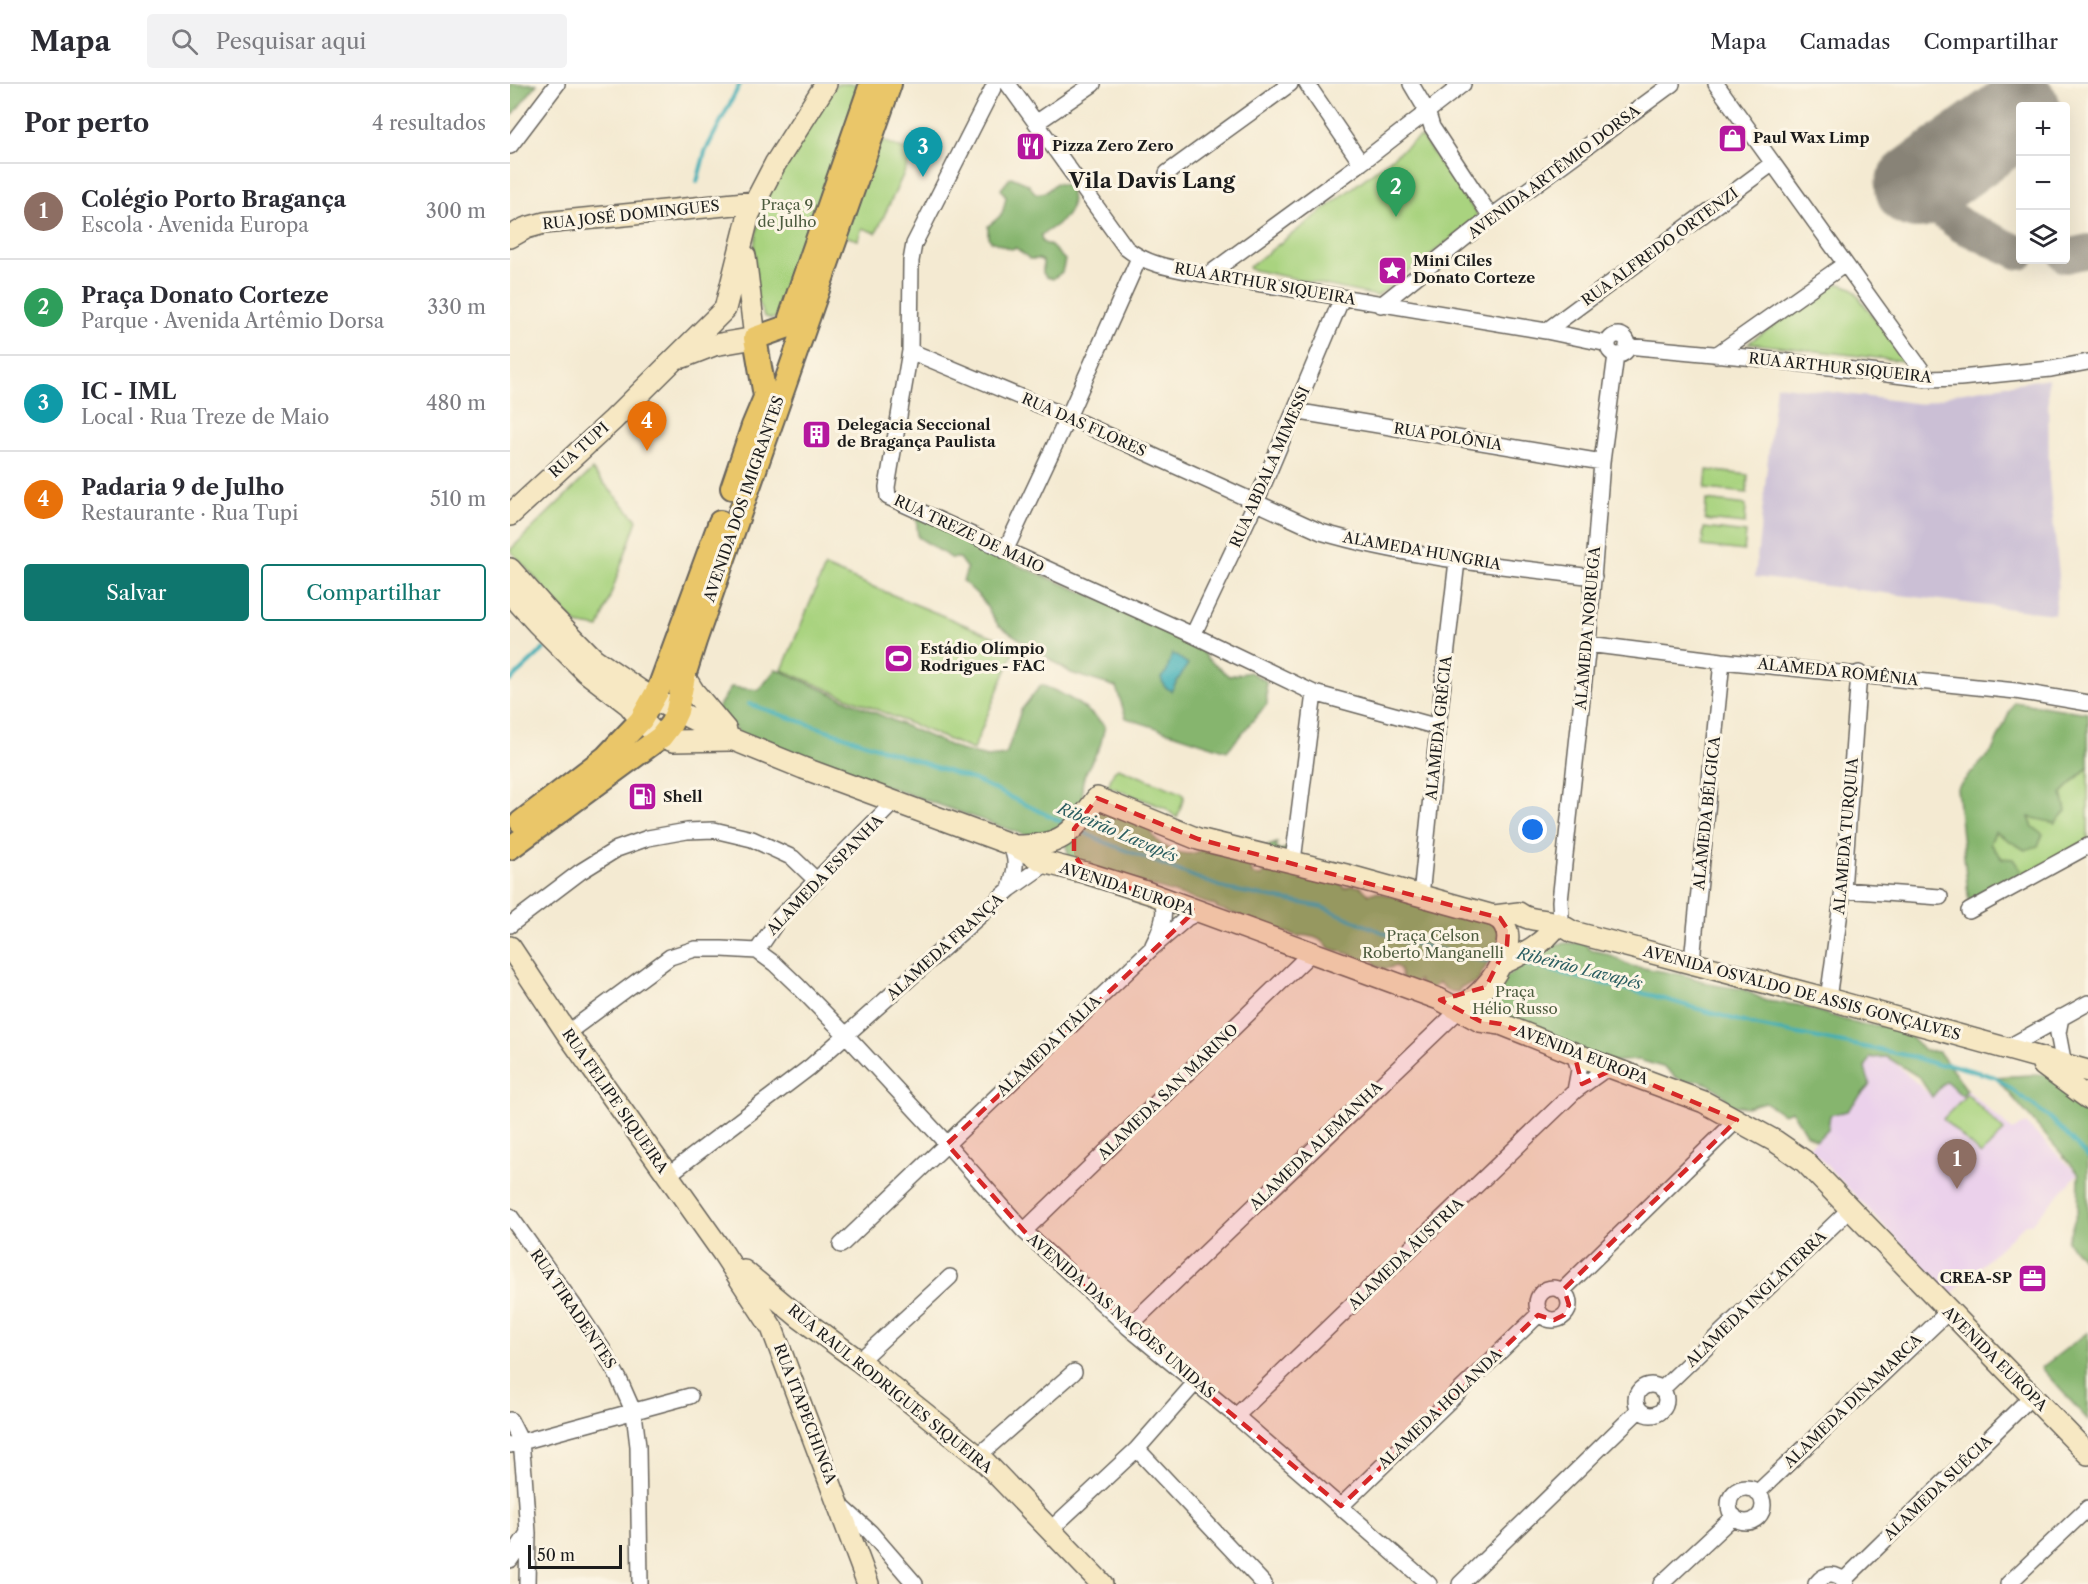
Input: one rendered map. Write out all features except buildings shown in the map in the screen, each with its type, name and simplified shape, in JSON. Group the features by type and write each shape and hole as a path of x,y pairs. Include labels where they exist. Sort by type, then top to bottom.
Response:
{"main road":[{"name":"AVENIDA DOS IMIGRANTES","path":"510,848 661,737 671,724 677,711 684,676 871,84"},
{"name":"AVENIDA DOS IMIGRANTES","path":"510,830 606,757 641,720 654,698 699,580 753,426 796,324 890,84"},
{"path":"765,396 755,338 796,324"}],"street":[{"path":"510,146 557,84"},
{"name":"RUA TUPI","path":"510,515 725,309 744,231 755,202 775,164 826,84"},
{"name":"RUA TREZE DE MAIO","path":"995,84 914,244 911,268 910,351 886,487 888,497 1193,634 1314,693 1438,727"},
{"name":"RUA ARTHUR SIQUEIRA","path":"1008,84 1126,248 1139,258 1154,264 1381,305 1546,331 1617,348 1756,358 1928,379 2051,369 2088,362"},
{"path":"1036,123 1093,84"},
{"path":"1167,173 1290,84"},
{"path":"1307,84 1361,163"},
{"path":"1411,84 1427,111 1432,128 1491,217"},
{"path":"1208,275 1361,163 1463,84"},
{"name":"AVENIDA ARTÊMIO DORSA","path":"1381,305 1491,217 1672,84"},
{"path":"1716,84 1928,379"},
{"name":"RUA ALFREDO ORTENZI","path":"1546,331 1773,164"},
{"name":"RUA JOSÉ DOMINGUES","path":"511,234 544,223 755,202"},
{"path":"744,231 744,254 755,338"},
{"path":"1005,551 1139,258"},
{"path":"1716,355 1845,264"},
{"name":"RUA ABDALA MIMESSI","path":"1193,634 1256,502 1342,298"},
{"name":"RUA TUPI","path":"674,360 714,345 755,338"},
{"name":"ALAMEDA NORUEGA","path":"1555,927 1561,918 1560,901 1588,644 1602,462 1617,348"},
{"name":"RUA DAS FLORES","path":"910,351 1068,417 1256,502"},
{"name":"RUA POLÔNIA","path":"1294,411 1602,462"},
{"name":"ALAMEDA HUNGRIA","path":"1256,502 1331,535 1458,561 1594,577"},
{"name":"ALAMEDA GRÉCIA","path":"1421,896 1458,561"},
{"name":"AVENIDA EUROPA","path":"510,569 594,659 639,690 734,740 803,768 1012,844 1047,863 1160,897 1439,999 1480,1021 1501,1024 1704,1102 1775,1141 1804,1161 2088,1454"},
{"path":"510,593 586,672 629,705 641,720 661,737"},
{"name":"ALAMEDA ROMÊNIA","path":"1588,644 1722,661 2016,691 2088,703"},
{"name":"ALAMEDA BÉLGICA","path":"1690,964 1722,661"},
{"name":"ALAMEDA TURQUIA","path":"1828,999 1843,890 1859,674"},
{"name":"AVENIDA EUROPA","path":"684,676 694,693 734,740"},
{"path":"1293,861 1314,693"},
{"name":"AVENIDA EUROPA","path":"661,737 673,741 734,740"},
{"name":"AVENIDA OSVALDO DE ASSIS GONÇALVES","path":"1074,829 1097,798 1198,839 1293,861 1494,916 1519,913 1525,918 1555,927 1981,1040 2005,1049 2088,1071"},
{"name":"ALAMEDA ESPANHA","path":"757,951 780,917 896,800"},
{"path":"1010,889 1016,860 1012,844 1045,844 1059,839 1074,829"},
{"path":"1074,829 1074,854 1086,873"},
{"path":"510,925 580,872 617,849 648,838 677,833 714,830 752,839 794,858 817,881"},
{"path":"1969,911 2088,846"},
{"name":"ALAMEDA FRANÇA","path":"668,1175 801,1075 1010,889 1047,863"},
{"path":"1843,890 1940,897"},
{"name":"ALAMEDA ITÁLIA","path":"1152,948 1163,919 1164,905 1160,897"},
{"name":"ALAMEDA ITÁLIA","path":"842,1245 1152,948 1186,918 1199,912"},
{"name":"ALAMEDA ALEMANHA","path":"1128,1327 1459,1010 1486,987 1505,960 1507,945 1508,930 1504,922 1494,916"},
{"path":"1505,960 1532,949 1555,927"},
{"name":"RUA FELIPE SIQUEIRA","path":"510,947 567,1033 723,1253"},
{"path":"567,1033 670,957 695,950 722,948 757,951"},
{"name":"AVENIDA DAS NAÇÕES UNIDAS","path":"757,951 798,986 846,1035 1024,1231 1128,1327 1236,1416 1429,1584"},
{"name":"ALAMEDA SAN MARINO","path":"1024,1231 1312,952"},
{"path":"1439,999 1486,987 1487,1005 1501,1024"},
{"path":"2005,1049 2088,1003"},
{"path":"2061,1017 2058,1033 2064,1065"},
{"path":"1574,1053 1579,1070 1575,1091"},
{"name":"AVENIDA OSVALDO DE ASSIS GONÇALVES","path":"2030,1056 2088,1098"},
{"name":"ALAMEDA ÁUSTRIA","path":"1236,1416 1575,1091 1603,1071 1614,1069"},
{"name":"ALAMEDA HOLANDA","path":"1341,1506 1540,1313 1538,1299 1544,1291 1553,1287 1562,1291 1737,1120"},
{"name":"ALAMEDA INGLATERRA","path":"1460,1584 1640,1410 1636,1400 1640,1391 1648,1386 1662,1390 1851,1208"},
{"name":"RUA TIRADENTES","path":"510,1216 603,1350 634,1413 638,1446 640,1584"},
{"name":"RUA RAUL RODRIGUES SIQUEIRA","path":"723,1253 799,1317 859,1361 978,1456 1102,1584"},
{"name":"RUA ITAPECHINGA","path":"723,1253 772,1328 868,1584"},
{"path":"859,1361 950,1277"},
{"path":"1540,1313 1554,1320 1564,1315 1568,1311 1569,1300 1562,1291"},
{"name":"ALAMEDA DINAMARCA","path":"1758,1492 1949,1311"},
{"path":"772,1328 779,1323 799,1317"},
{"path":"978,1456 1074,1372"},
{"path":"1051,1530 1137,1449 1195,1383"},
{"path":"1640,1410 1652,1415 1661,1412 1666,1398 1662,1390"},
{"path":"515,1443 634,1413 690,1396"},
{"name":"ALAMEDA SUÉCIA","path":"1816,1584 1822,1577 1828,1575 1839,1577 1845,1582 2032,1396"},
{"path":"510,1420 528,1533 527,1584"},
{"path":"1137,1449 1259,1582"},
{"path":"1747,1488 1758,1492 1763,1502 1758,1517 1743,1522 1734,1516 1729,1506 1732,1495 1747,1488"},
{"path":"838,1503 870,1532 915,1584"},
{"path":"2008,1584 2088,1508"},
{"path":"1661,1584 1734,1516"},
{"path":"510,1560 528,1533"}],"highlighted area":[{"path":"1097,798 1198,839 1500,918 1508,930 1507,945 1486,987 1440,1000 1480,1021 1501,1024 1574,1053 1582,1084 1614,1069 1737,1120 1564,1289 1569,1305 1564,1315 1554,1320 1538,1315 1341,1506 1128,1327 1024,1231 947,1144 1195,911 1086,873 1074,854 1074,829"}],"shaded area":[{"path":"2048,378 2049,480 2059,576 2054,614 1755,577 1776,385 1922,404 1958,393"},
{"path":"1887,1056 1932,1097 1946,1081 1962,1096 1967,1090 2012,1130 2026,1124 2078,1174 2031,1224 2025,1224 1950,1295 1809,1147 1828,1129 1830,1115 1870,1058"}],"green space":[{"path":"510,84 537,84 510,118"},
{"name":"Praça 9 de Julho","path":"836,84 863,84 781,313 773,319 769,318 764,316 757,299 754,247 761,206"},
{"path":"923,132 876,233 862,228 858,240 841,235 882,140 904,150"},
{"path":"1419,137 1477,214 1477,219 1377,296 1249,269 1249,267"},
{"path":"1011,177 1028,184 1036,194 1046,192 1056,183 1069,186 1072,203 1070,210 1061,221 1041,235 1042,242 1051,246 1065,260 1062,272 1053,279 1046,277 1043,273 1043,261 1030,259 1016,248 1010,249 991,241 988,237 988,226 1001,215 1004,208 1006,197 1001,189"},
{"path":"1835,284 1852,288 1902,355 1903,361 1748,343"},
{"path":"592,470 637,520 599,628 576,624 510,550"},
{"path":"1707,470 1748,475 1747,493 1705,489"},
{"path":"1706,500 1746,505 1745,524 1705,520"},
{"path":"916,514 1015,564 1180,632 1194,640 1207,658 1229,676 1250,672 1266,681 1267,704 1227,751 1126,718 1116,687 1071,673 998,625 981,598 963,581 967,569 959,558 951,558 918,537"},
{"path":"1704,528 1746,533 1744,551 1702,546"},
{"name":"Estádio Olímpio Rodrigues - FAC","path":"825,567 1016,646 973,750 782,670"},
{"path":"776,669 960,750 987,757 1006,755 1021,710 1041,685 1051,689 1075,702 1105,726 1100,746 1082,785 1084,800 1057,830 1036,839 741,735 717,709 731,687 759,690"},
{"path":"2014,702 2088,713 2088,767 2062,793 2066,811 2055,823 2029,817 2033,827 2043,834 2038,846 2025,850 1995,832 1990,844 2002,858 2013,859 2024,875 1969,904 1957,788 1992,751"},
{"path":"2088,767 2088,840 2024,875 2002,858 1990,844 1995,832 2025,850 2033,827 2028,816 2037,818"},
{"path":"1118,768 1182,793 1184,797 1177,818 1165,808 1108,786 1114,771"},
{"name":"Praça Celson Roberto Manganelli","path":"1098,806 1150,827 1158,841 1169,849 1182,853 1195,853 1200,850 1241,857 1250,866 1253,875 1262,876 1268,846 1277,843 1276,847 1280,850 1289,847 1345,888 1352,885 1361,887 1368,894 1376,892 1499,921 1499,955 1493,955 1478,982 1461,987 1458,992 1448,991 1439,983 1430,990 1422,988 1418,980 1412,985 1402,980 1400,970 1396,966 1385,969 1376,966 1373,960 1364,962 1356,956 1329,948 1314,938 1297,936 1216,906 1071,861 1066,843"},
{"name":"Praça Hélio Russo","path":"1584,943 1591,950 1605,953 1631,966 1684,975 1714,985 1743,989 1766,1001 1798,1005 1861,1025 1894,1026 1910,1036 1924,1050 1939,1052 1967,1090 1962,1096 1946,1081 1932,1097 1919,1077 1887,1057 1870,1058 1865,1068 1870,1085 1847,1111 1830,1115 1828,1129 1817,1140 1806,1134 1792,1111 1783,1114 1765,1102 1747,1107 1730,1105 1717,1089 1705,1083 1685,1082 1675,1077 1666,1068 1639,1060 1605,1062 1499,1014 1493,1005 1493,995 1499,982 1550,945"},
{"path":"2050,1074 2088,1115 2088,1266 2067,1241 2078,1210 2079,1174 1995,1077"},
{"path":"1967,1094 2004,1131 1981,1155 1943,1119"},
{"path":"2088,1332 2088,1420 2041,1368"}],"water":[{"path":"1172,653 1188,664 1171,691 1164,686 1161,678 1167,671"}],"waterway":[{"name":"Ribeirão Lavapés","path":"697,182 705,152 740,84"},
{"name":"Ribeirão Lavapés","path":"510,681 544,649"},
{"name":"Ribeirão Lavapés","path":"749,704 977,781 1066,824"},
{"name":"Ribeirão Lavapés","path":"1081,831 1226,889 1322,907 1403,941 1493,961"},
{"name":"Ribeirão Lavapés","path":"1521,963 1654,996 1757,1026 1910,1056 1939,1065 1948,1064 1995,1077 2049,1117 2088,1157"}],"taxiway":[{"path":"1917,187 1943,212 1962,226 2016,251"},
{"path":"2070,255 2088,251"}],"runway":[{"path":"1917,187 2016,116"}],"place":[{"name":"Paul Wax Limp","path":"1732,138"},
{"name":"Pizza Zero Zero","path":"1031,146"},
{"name":"IC - IML","path":"923,177"},
{"name":"Praça Donato Corteze","path":"1396,217"},
{"name":"Mini Ciles Donato Corteze","path":"1392,270"},
{"name":"Delegacia Seccional de Bragança Paulista","path":"816,434"},
{"name":"Padaria 9 de Julho","path":"647,451"},
{"name":"Estádio Olímpio Rodrigues - FAC","path":"899,658"},
{"name":"Shell","path":"642,797"},
{"name":"Colégio Porto Bragança","path":"1957,1189"},
{"name":"CREA-SP","path":"2033,1278"}],"district":[{"name":"Vila Davis Lang","path":"1152,181"}]}
